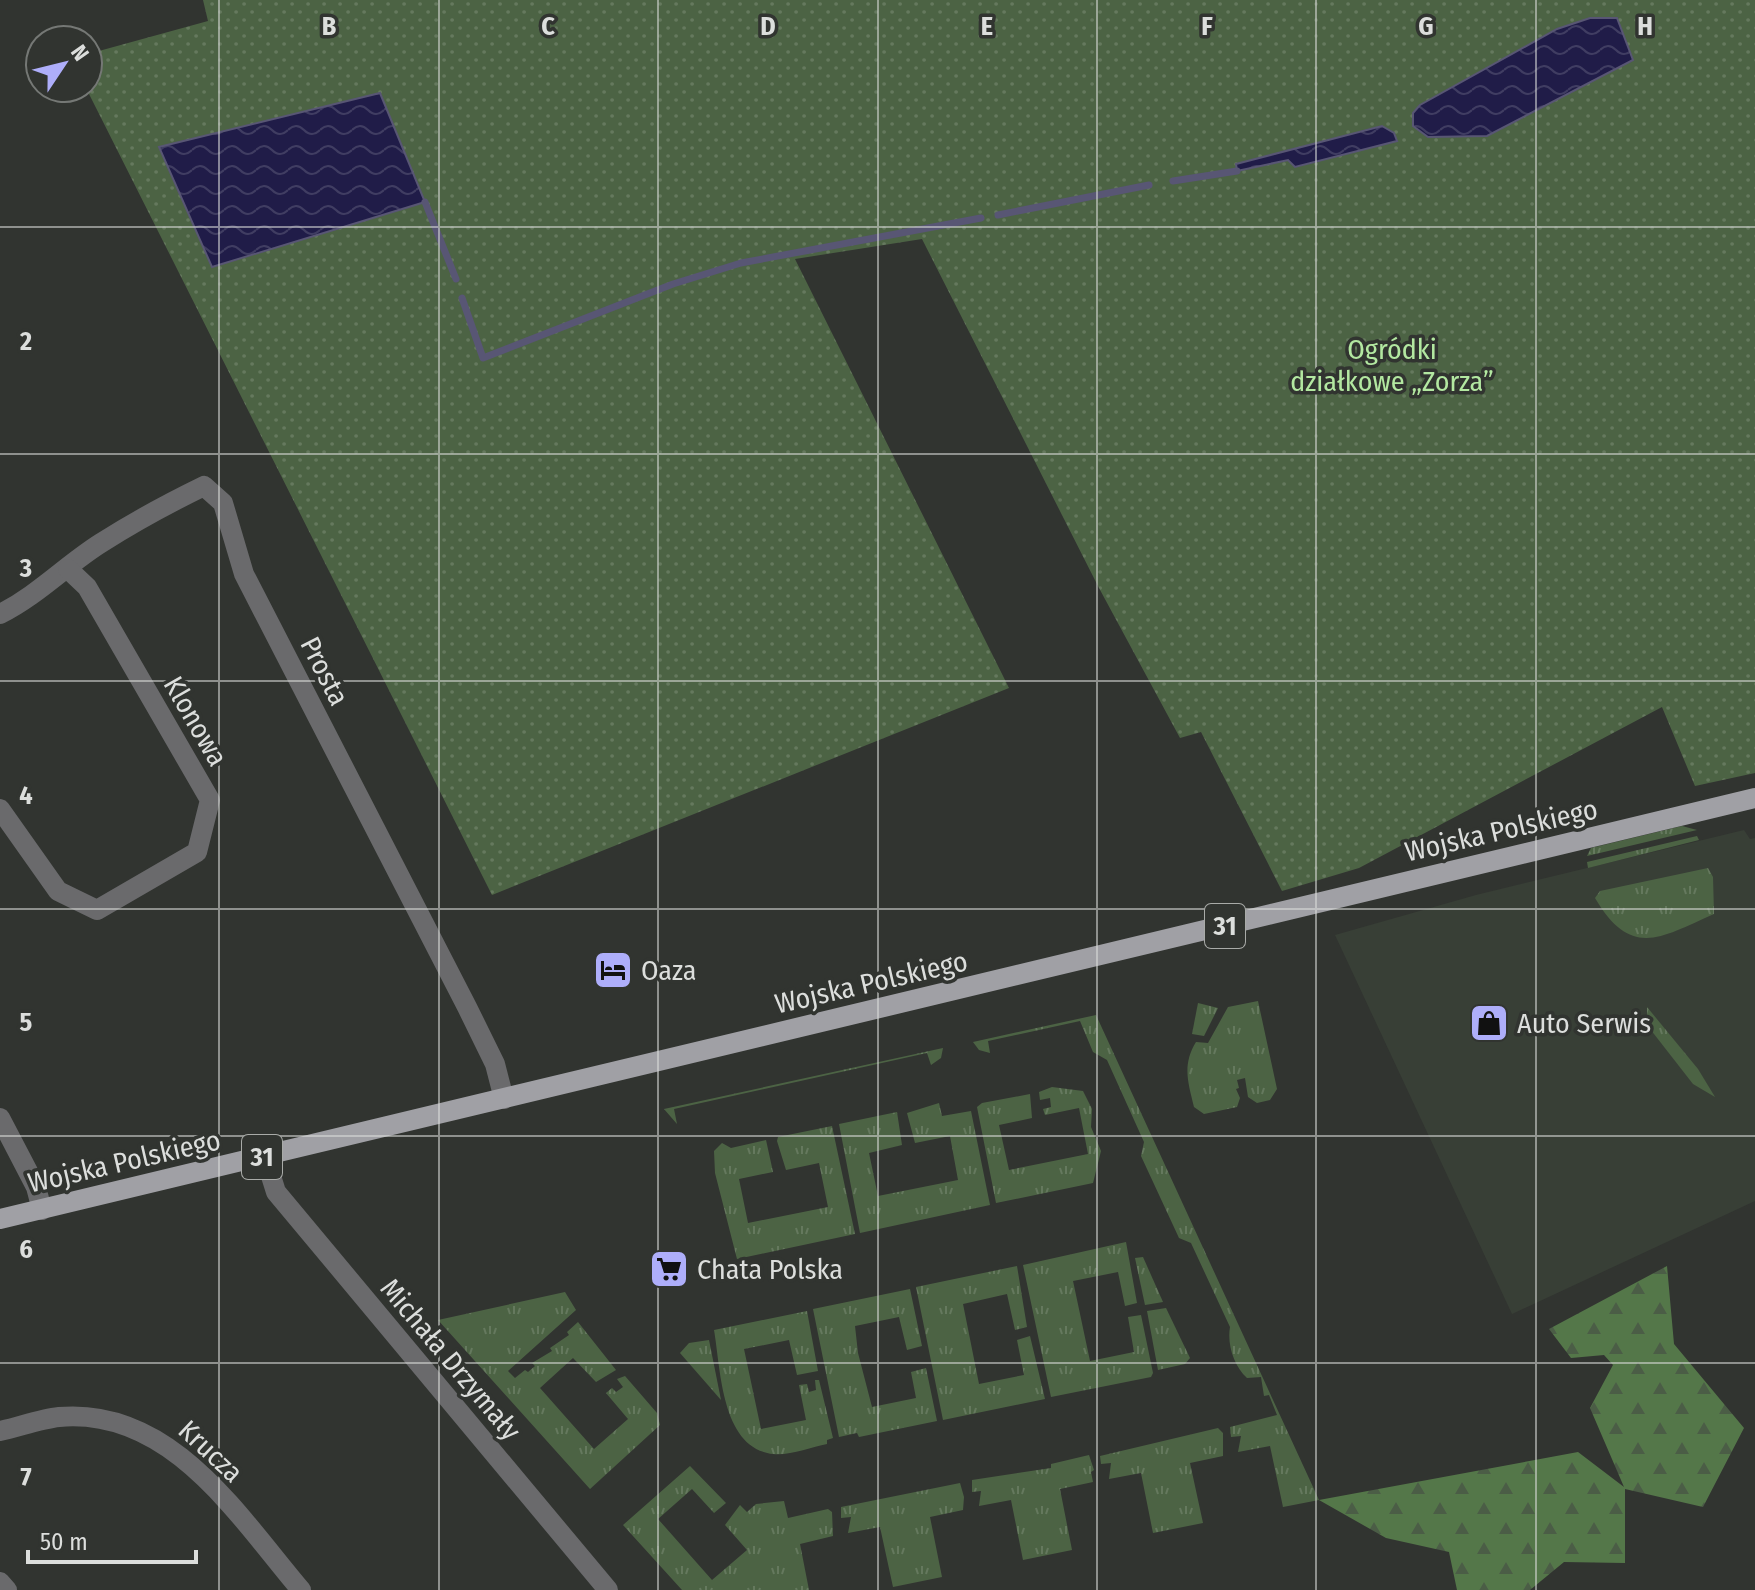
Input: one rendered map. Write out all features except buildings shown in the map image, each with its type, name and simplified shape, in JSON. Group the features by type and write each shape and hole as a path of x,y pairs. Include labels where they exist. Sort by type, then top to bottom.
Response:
{"main road":[{"name":"Wojska Polskiego","path":"0,1219 1755,798"}],"street":[{"name":"Prosta","path":"0,614 22,602 99,544 204,486 223,503 244,574 467,1007 495,1064 504,1099"},
{"name":"Klonowa","path":"0,809 58,891 97,910 197,852 210,800 87,587 68,569"},
{"path":"0,1118 36,1187 42,1210"},
{"name":"Michała Drzymały","path":"265,1157 276,1192 608,1590"},
{"name":"Krucza","path":"0,1431 60,1417 110,1422 152,1435 200,1471 301,1590"},
{"path":"0,1582 7,1590"}],"shaded area":[{"path":"1744,830 1750,839 1755,838 1755,1201 1512,1314 1335,935 1476,895"}],"green space":[{"name":"Ogródki działkowe „Zorza”","path":"203,0 1755,0 1755,773 1695,786 1662,707 1359,868 1282,891 1201,732 1180,738 1099,588 922,239 795,259 1009,688 492,895 94,104 104,104 104,50 208,21"},
{"path":"1682,826 1697,830 1587,856 1591,848"},
{"path":"1697,836 1699,840 1588,868 1587,862"},
{"path":"1708,868 1713,877 1714,914 1662,936 1634,936 1621,930 1595,898 1600,891"},
{"path":"1258,1001 1277,1089 1270,1100 1257,1103 1248,1097 1245,1078 1237,1080 1239,1088 1236,1089 1240,1098 1237,1107 1204,1114 1194,1107 1190,1090 1188,1066 1192,1050 1196,1042 1208,1043 1228,1007"},
{"path":"1198,1003 1218,1008 1204,1036 1192,1034"},
{"path":"1647,1007 1698,1069 1715,1097 1693,1084 1647,1025"},
{"path":"1096,1015 1319,1500 1283,1507 1270,1446 1238,1452 1241,1436 1231,1437 1230,1427 1277,1415 1269,1395 1264,1396 1261,1377 1247,1378 1235,1361 1230,1327 1191,1243 1179,1238 1141,1156 1144,1142 1107,1060 1093,1052 1080,1021 988,1041 990,1053 979,1050 973,1042"},
{"path":"943,1048 941,1058 931,1065 927,1053 674,1109 677,1124 664,1109"},
{"path":"1052,1087 1083,1091 1092,1109 1091,1127 1101,1151 1093,1183 996,1203 977,1107 982,1103 1030,1094 1032,1118 999,1125 1009,1170 1088,1154 1079,1108 1045,1115 1043,1109 1051,1107 1050,1098 1040,1100 1039,1092"},
{"path":"939,1103 942,1116 971,1111 990,1205 860,1233 839,1124 897,1112 902,1145 869,1153 878,1196 958,1180 950,1136 915,1143 907,1113"},
{"path":"832,1126 855,1234 737,1259 715,1173 714,1151 722,1143 731,1148 766,1140 773,1172 739,1179 748,1223 828,1207 819,1163 786,1170 777,1141 778,1137"},
{"path":"1126,1242 1137,1303 1125,1306 1118,1272 1073,1281 1090,1361 1134,1352 1128,1317 1141,1315 1153,1373 1151,1377 1051,1397 1023,1265"},
{"path":"1143,1257 1163,1302 1145,1305 1135,1258"},
{"path":"1017,1266 1027,1327 1015,1330 1007,1294 963,1304 979,1384 1024,1375 1017,1340 1030,1336 1045,1399 943,1420 916,1287"},
{"path":"1667,1266 1674,1344 1744,1428 1703,1507 1625,1489 1625,1563 1564,1562 1530,1590 1457,1590 1449,1552 1386,1538 1319,1500 1578,1452 1624,1487 1590,1408 1613,1365 1604,1355 1571,1358 1549,1329"},
{"path":"910,1289 922,1346 907,1350 899,1317 855,1326 858,1353 872,1407 916,1398 911,1372 926,1368 937,1421 859,1437 857,1433 839,1437 813,1309"},
{"path":"565,1292 576,1310 508,1371 515,1378 525,1370 528,1372 535,1366 532,1363 552,1351 550,1348 569,1335 567,1332 578,1322 616,1370 596,1382 573,1358 540,1388 594,1449 628,1419 606,1393 612,1388 616,1392 623,1387 617,1379 625,1376 657,1413 660,1425 590,1489 438,1320"},
{"path":"1166,1308 1190,1358 1185,1364 1158,1370 1147,1311"},
{"path":"807,1311 818,1371 797,1375 789,1340 744,1349 761,1429 806,1420 799,1385 807,1384 809,1392 816,1390 815,1380 819,1380 833,1438 827,1440 827,1444 793,1453 773,1454 756,1449 743,1438 733,1423 722,1385 714,1330"},
{"path":"709,1340 721,1400 680,1353 689,1343"},
{"path":"1218,1428 1223,1433 1223,1456 1190,1463 1203,1523 1153,1533 1141,1473 1109,1479 1111,1463 1101,1464 1100,1456"},
{"path":"1089,1455 1094,1470 1091,1472 1093,1482 1060,1489 1072,1550 1023,1560 1011,1500 979,1506 981,1491 972,1492 972,1480 1051,1468 1051,1464"},
{"path":"690,1466 726,1503 714,1513 692,1489 658,1519 712,1580 747,1550 725,1525 740,1505 747,1512 756,1504 784,1501 788,1518 828,1509 832,1512 833,1536 800,1544 809,1590 682,1590 623,1525"},
{"path":"960,1483 964,1497 963,1510 930,1517 942,1577 893,1587 880,1527 848,1533 851,1517 841,1518 841,1507"}],"water":[{"path":"1590,18 1617,18 1633,60 1487,136 1428,137 1413,126 1413,113 1420,105 1557,29"},
{"path":"380,93 425,202 212,267 159,147"},
{"path":"1382,126 1394,133 1397,141 1295,167 1288,160 1237,171 1236,164"}],"waterway":[{"path":"1173,181 1237,171"},
{"path":"998,215 1149,185"},
{"path":"425,202 456,279"},
{"path":"462,298 483,358 673,284 741,263 981,218"}],"place":[{"name":"Oaza","path":"613,970"},
{"name":"Auto Serwis","path":"1489,1023"},
{"name":"Chata Polska","path":"669,1269"}]}
